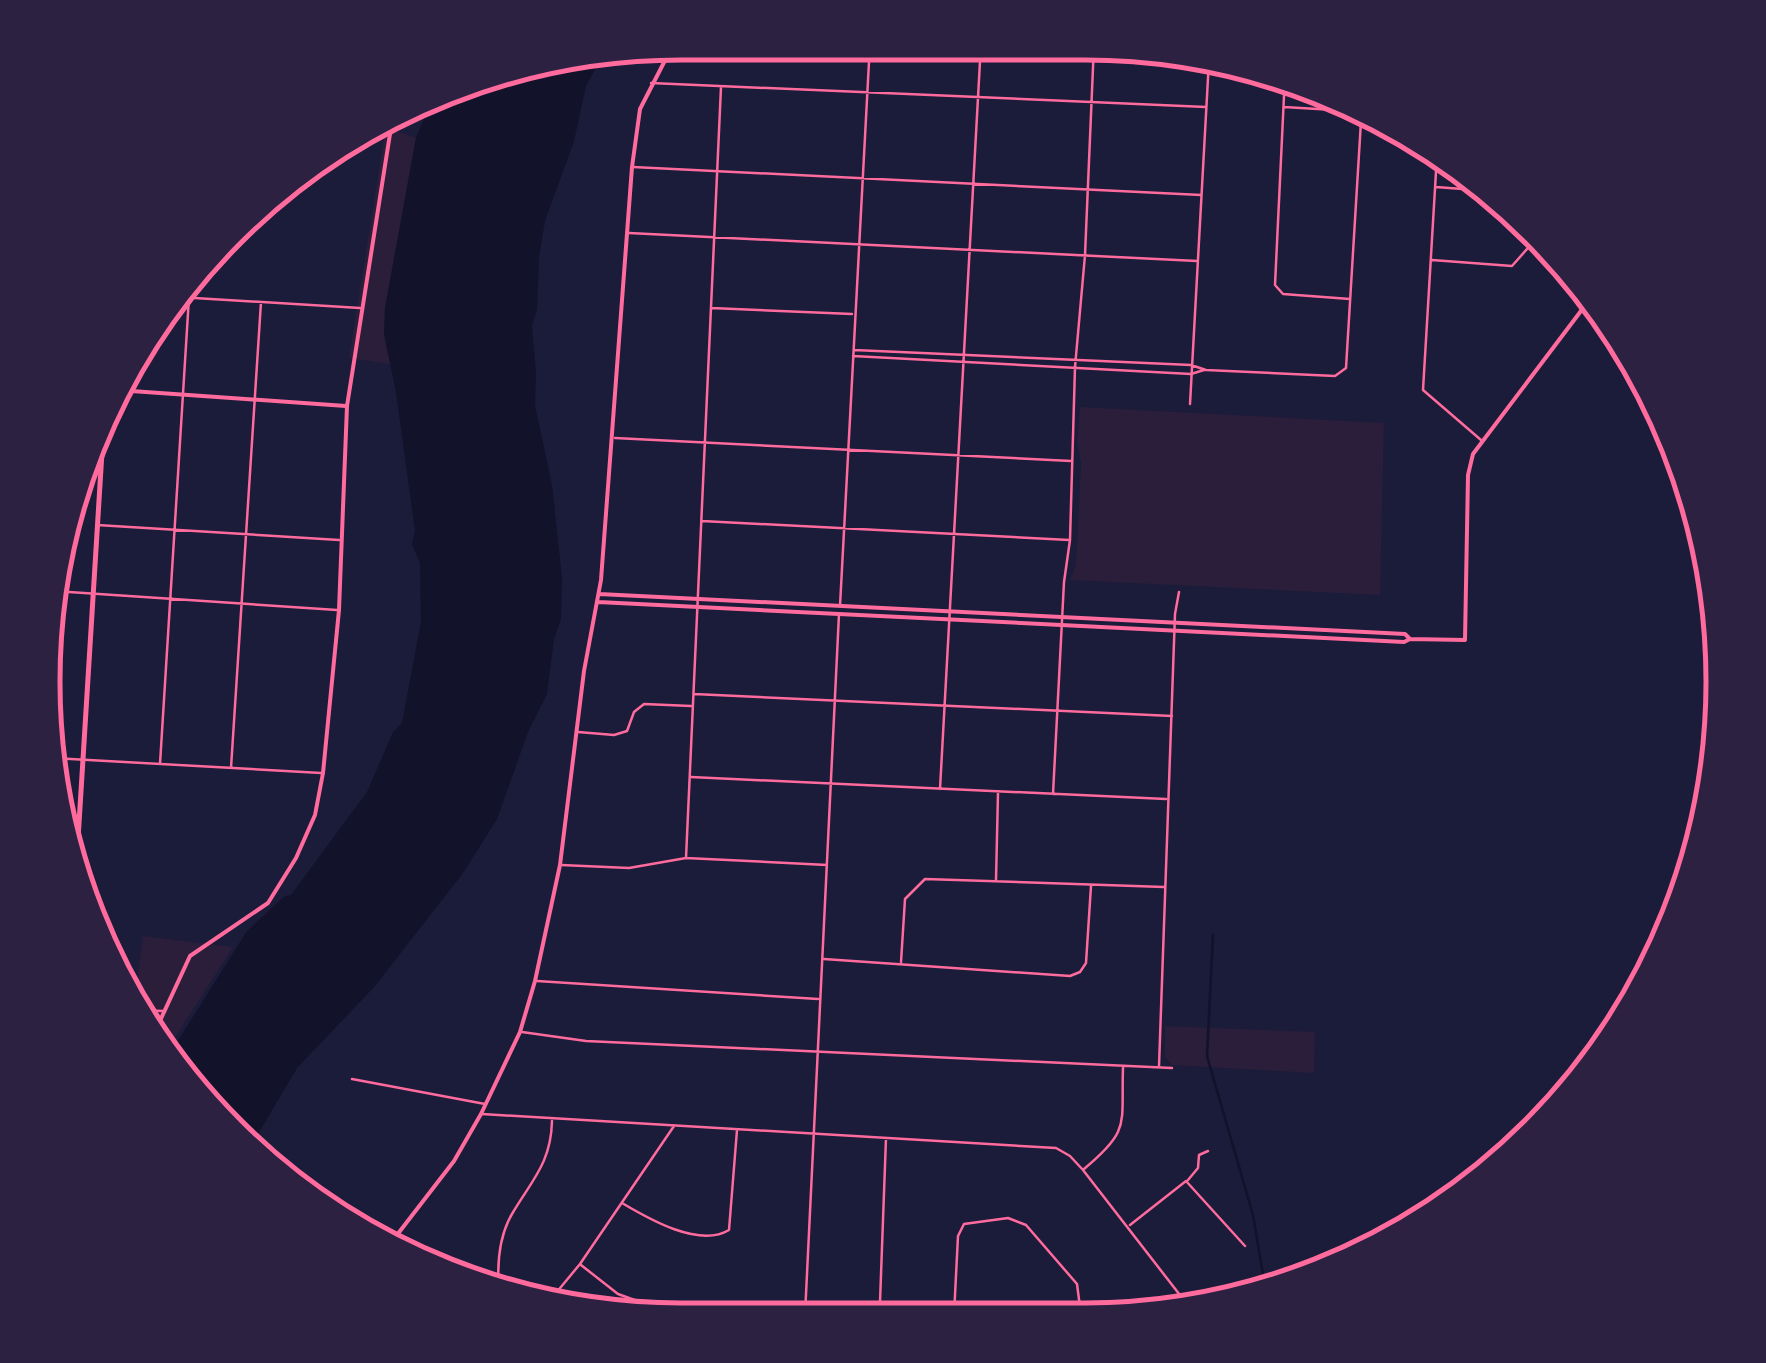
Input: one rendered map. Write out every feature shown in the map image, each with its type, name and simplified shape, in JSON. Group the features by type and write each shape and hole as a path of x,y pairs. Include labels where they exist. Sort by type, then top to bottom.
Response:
{"main road":[{"path":"78,829 101,461"}],"street":[{"path":"398,1234 454,1161 481,1114 520,1032 536,981 560,864 584,671 600,594 632,168 640,109 664,60"},
{"path":"806,1303 869,60"},
{"path":"940,789 979,60"},
{"path":"1053,794 1093,60"},
{"path":"1190,404 1208,73"},
{"path":"651,83 1206,107"},
{"path":"686,858 721,87"},
{"path":"1284,93 1277,291 1352,299"},
{"path":"1284,107 1329,110"},
{"path":"852,350 1191,365 1206,370 1335,376 1346,368 1361,125"},
{"path":"160,1019 190,956 268,903 296,858 315,814 339,610 346,406 390,133"},
{"path":"632,168 1201,195"},
{"path":"1436,169 1424,390 1481,440"},
{"path":"1435,187 1464,189"},
{"path":"627,232 1197,261"},
{"path":"1431,260 1512,266 1528,247"},
{"path":"192,298 362,308"},
{"path":"160,764 190,301"},
{"path":"230,768 261,302"},
{"path":"711,308 854,314"},
{"path":"600,594 840,607 1063,626 1404,642 1465,640 1468,475 1473,454 1582,309"},
{"path":"852,356 1191,374 1206,370"},
{"path":"132,391 346,406"},
{"path":"612,438 1073,461"},
{"path":"701,522 1070,540"},
{"path":"96,525 341,540"},
{"path":"66,592 339,610"},
{"path":"1159,1067 1166,800 1179,592"},
{"path":"598,602 839,616 1063,617 1404,634 1410,639"},
{"path":"693,694 1172,716"},
{"path":"578,732 614,735 628,731 634,712 644,704 692,706"},
{"path":"65,759 322,773"},
{"path":"689,777 1166,800"},
{"path":"996,882 998,792"},
{"path":"560,864 629,868 686,858 827,865"},
{"path":"901,963 905,900 925,879 1164,887"},
{"path":"822,959 1070,976 1080,972 1086,963 1090,886"},
{"path":"536,981 820,999"},
{"path":"155,1011 164,1011"},
{"path":"520,1032 586,1041 1172,1068"},
{"path":"1082,1170 1120,1133 1123,1066"},
{"path":"352,1079 486,1104"},
{"path":"481,1114 1056,1148 1070,1156 1129,1226 1179,1296"},
{"path":"500,1276 503,1238 510,1216 550,1150 552,1119"},
{"path":"558,1291 674,1125"},
{"path":"622,1203 674,1230 721,1235 729,1230 737,1129"},
{"path":"881,1303 886,1136"},
{"path":"1129,1226 1186,1181 1198,1168 1199,1155 1208,1151"},
{"path":"1186,1181 1245,1246"},
{"path":"955,1303 958,1236 964,1224 1008,1218 1026,1224 1077,1284 1079,1303"},
{"path":"580,1264 618,1294 640,1302"}],"shaded area":[{"path":"597,65 586,86 574,141 545,221 537,310 532,325 535,406 552,485 562,578 561,619 554,639 547,694 528,732 497,819 463,873 375,986 297,1068 257,1135 214,1091 176,1043 247,931 285,896 291,895 367,792 393,732 402,723 421,622 420,563 412,544 415,531 384,334 385,308 416,138 425,116 444,107 521,81"},
{"path":"395,130 416,138 385,308 384,334 390,364 349,358 385,136"},
{"path":"1080,407 1384,423 1380,595 1070,580 1076,565"},
{"path":"143,936 233,947 174,1040 137,981"},
{"path":"1165,1026 1315,1032 1314,1073 1172,1065 1165,1057"}],"waterway":[{"path":"1213,935 1207,1056 1253,1215 1263,1276"}]}
